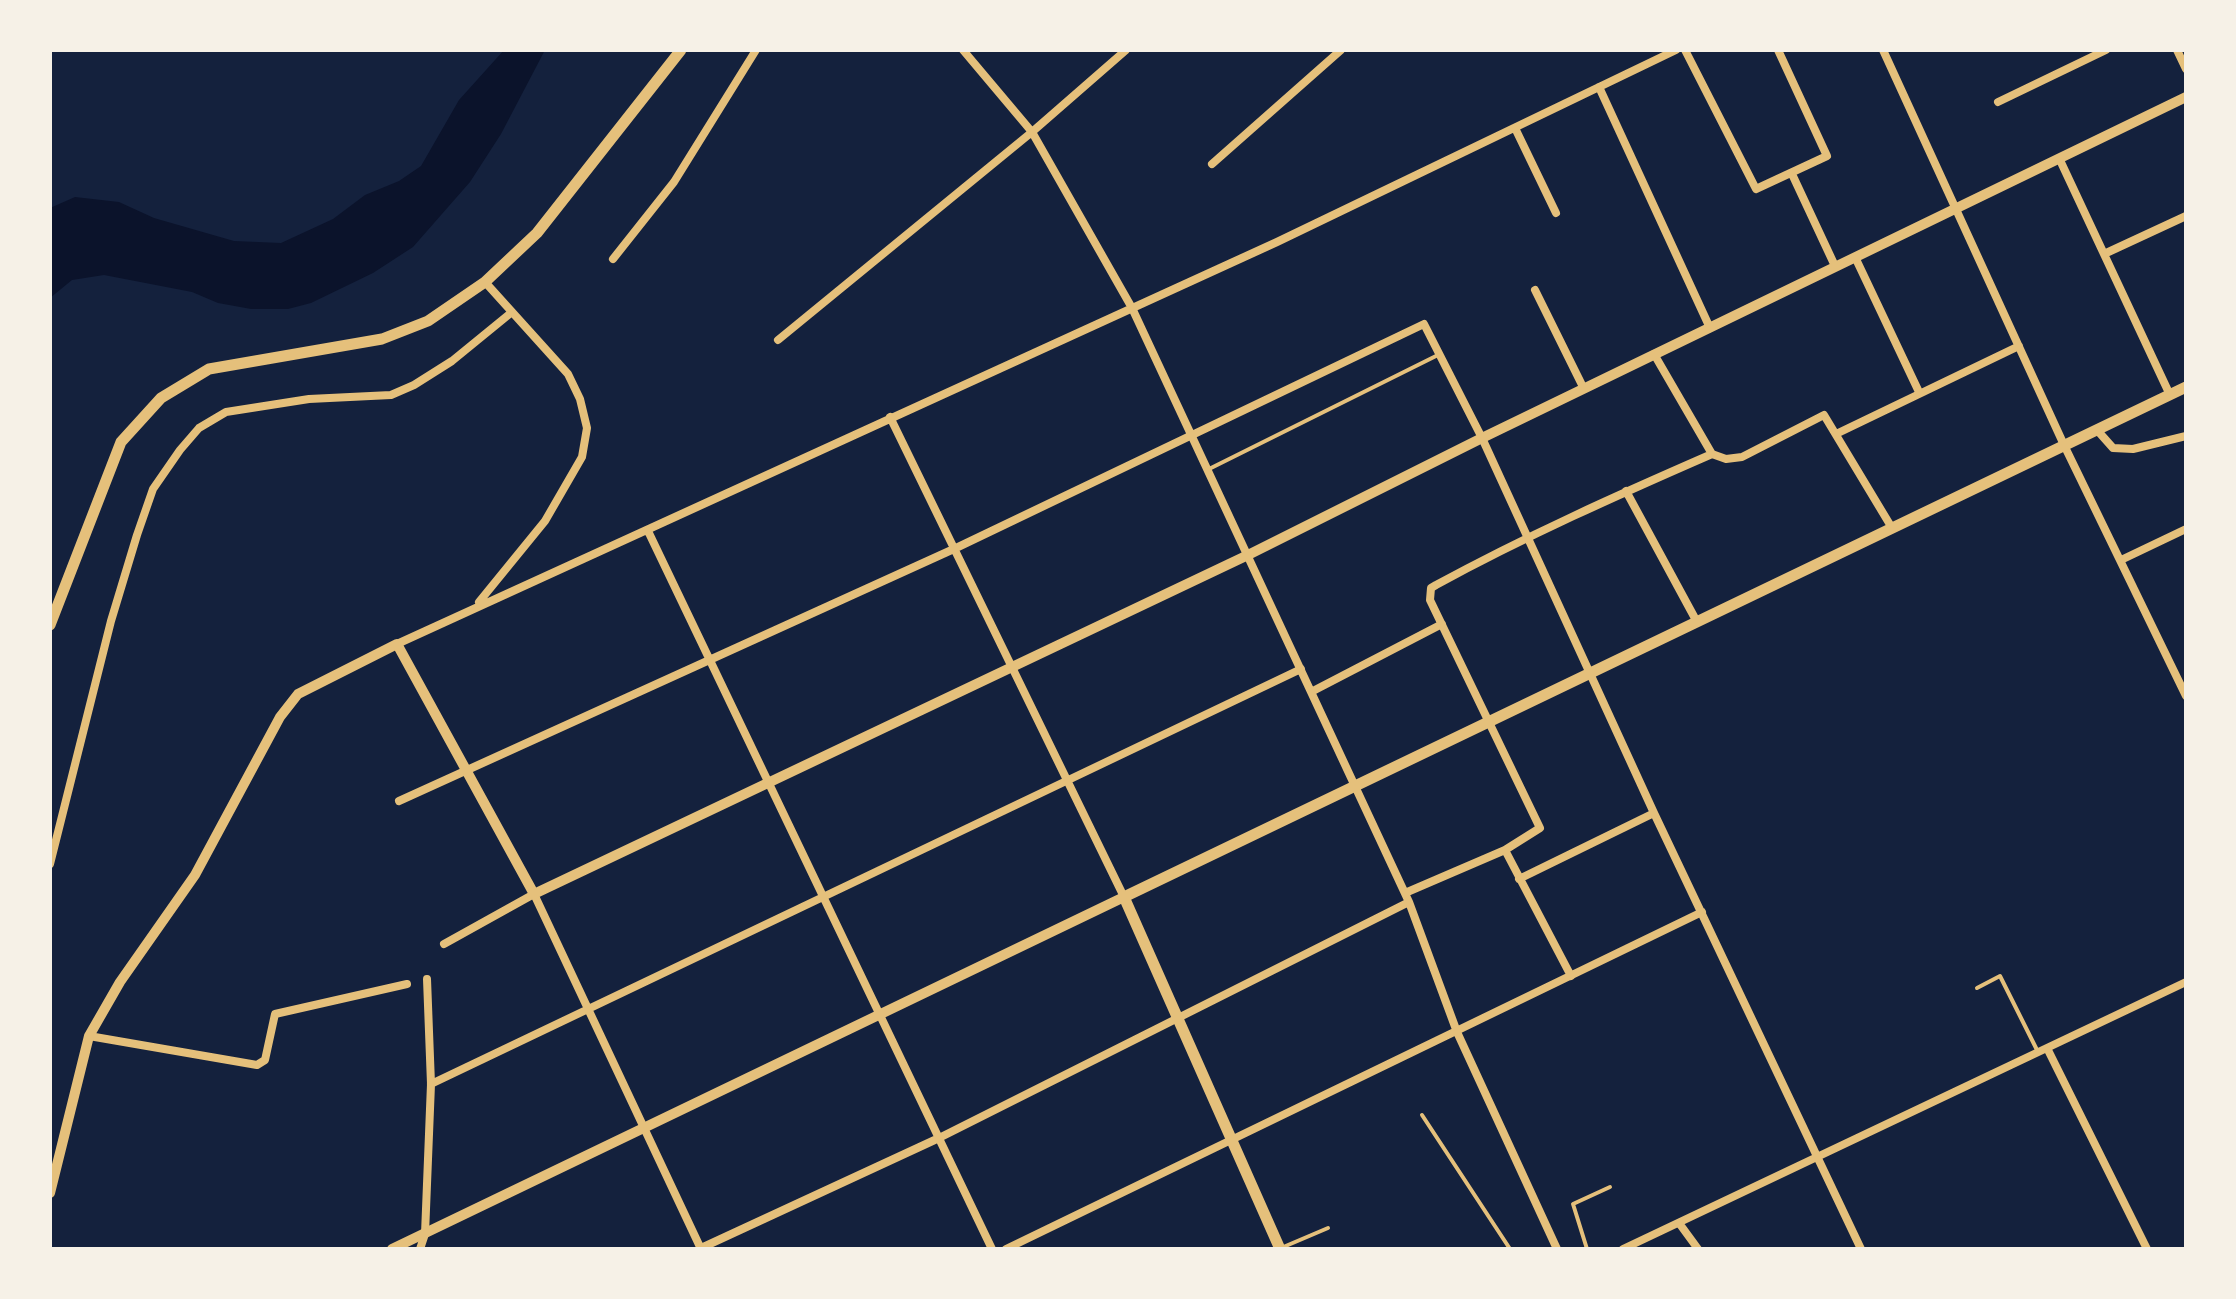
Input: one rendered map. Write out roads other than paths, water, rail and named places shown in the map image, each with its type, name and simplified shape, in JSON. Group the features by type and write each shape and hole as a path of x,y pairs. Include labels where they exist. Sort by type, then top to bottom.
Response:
{"main road":[{"path":"50,625 121,442 161,398 209,369 382,340 428,321 485,282 537,233 681,50"},
{"path":"1280,1249 1124,897 2186,388"}],"street":[{"path":"613,259 674,182 756,50"},
{"path":"962,50 1032,132 1132,308 1407,898 1457,1032 1557,1249"},
{"path":"778,340 1126,50"},
{"path":"1212,164 1341,50"},
{"path":"50,1193 89,1036 120,982 195,875 298,694 476,606 1132,308 1676,50"},
{"path":"1684,50 1756,189 1827,156 1778,50"},
{"path":"1883,50 2064,445 2184,685 2186,696"},
{"path":"1998,102 2106,50"},
{"path":"2177,50 2186,68"},
{"path":"1599,87 1710,328"},
{"path":"444,944 534,894 1248,555 2186,98"},
{"path":"1516,128 1556,213"},
{"path":"2059,158 2170,395"},
{"path":"1792,174 1835,266"},
{"path":"2104,254 2186,216"},
{"path":"1855,257 1919,392"},
{"path":"476,606 544,521 582,457 587,428 580,399 568,374 485,282"},
{"path":"1534,290 1584,389"},
{"path":"50,864 110,620 153,489 180,450 199,428 226,412 310,399 390,395 414,386 512,312"},
{"path":"399,801 956,548 1424,324 1482,438 1861,1249"},
{"path":"1836,434 2020,346"},
{"path":"1654,354 1712,454 1726,460 1825,415 1892,528"},
{"path":"392,1249 1124,897 890,417"},
{"path":"2098,430 2113,448 2134,450 2186,436"},
{"path":"397,644 534,894 701,1249 939,1138 1178,1019 1538,831 1540,826 1429,593 1436,584 1526,536 1712,454"},
{"path":"1626,491 1697,622"},
{"path":"2120,560 2186,529"},
{"path":"648,531 992,1249"},
{"path":"1312,692 1442,624"},
{"path":"431,1084 1301,669"},
{"path":"1519,878 1654,813"},
{"path":"1505,850 1571,976"},
{"path":"1006,1249 1702,912"},
{"path":"420,1249 426,1234 431,1084 427,980"},
{"path":"1623,1249 2186,982"},
{"path":"89,1036 257,1065 265,1060 275,1014 408,984"},
{"path":"2043,1050 2147,1249"},
{"path":"1679,1224 1698,1249"}],"lane":[{"path":"1208,470 1440,354"},
{"path":"1978,988 2000,976 2043,1050"},
{"path":"1422,1115 1510,1249"},
{"path":"1587,1249 1573,1204 1610,1187"},
{"path":"1280,1249 1328,1228"}],"water":[{"path":"504,50 545,50 501,134 470,182 413,247 373,273 311,303 288,309 251,309 218,303 192,292 104,275 72,280 50,298 50,208 75,197 119,202 154,218 234,241 281,243 333,219 365,195 399,181 421,166 459,100"}]}
